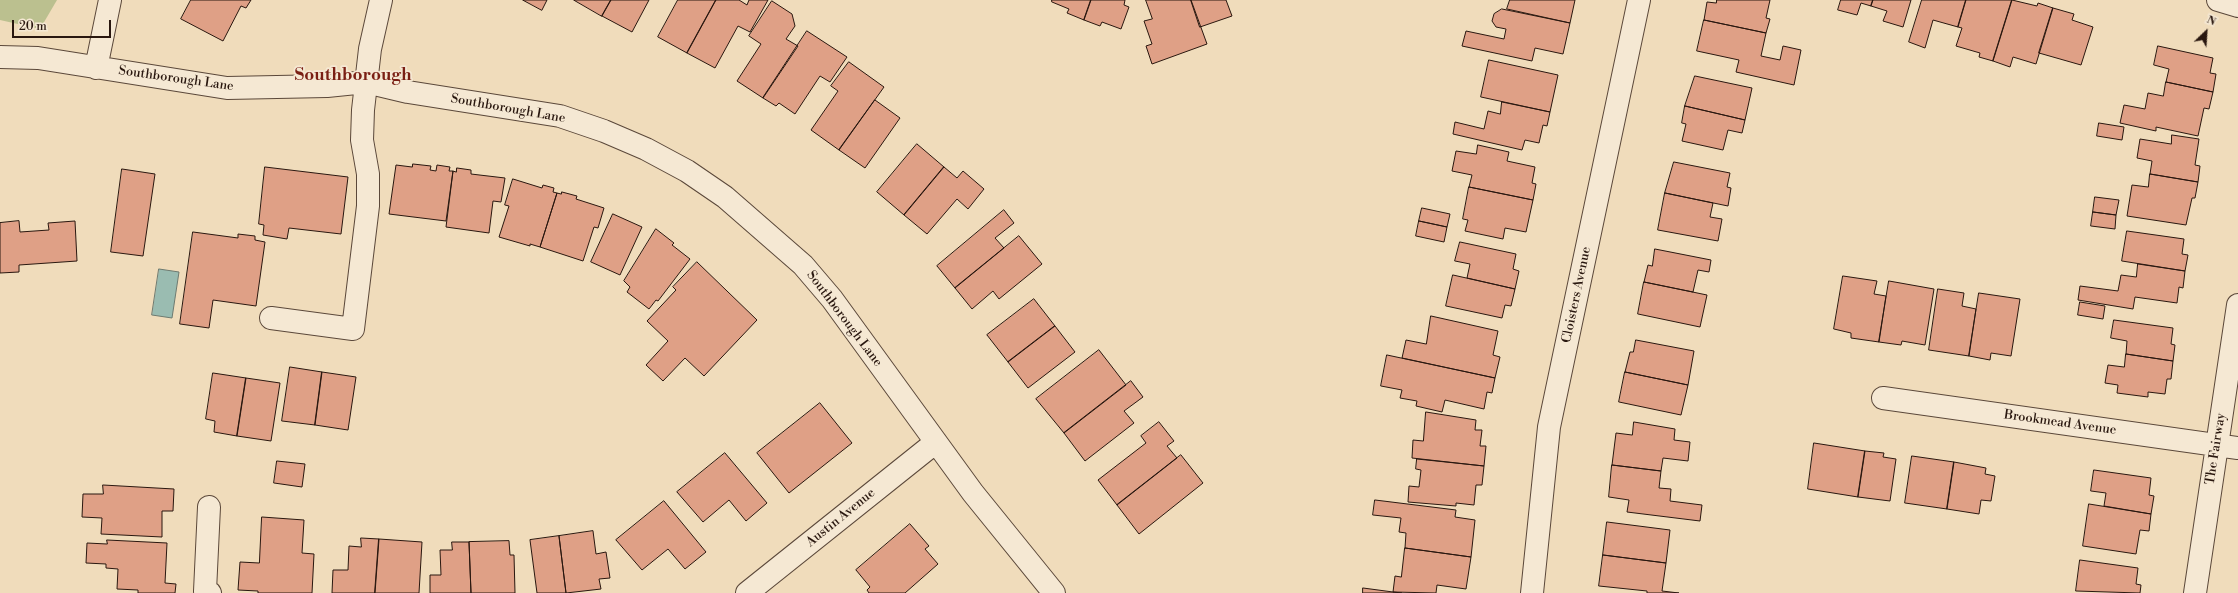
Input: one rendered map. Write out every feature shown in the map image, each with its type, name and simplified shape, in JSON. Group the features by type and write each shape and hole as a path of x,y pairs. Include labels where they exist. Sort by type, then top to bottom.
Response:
{"street":[{"path":"96,68 110,0"},
{"path":"271,318 353,329 368,206 368,174 362,140 366,82 370,49 381,0"},
{"name":"Cloisters Avenue","path":"1532,593 1549,427 1639,0"},
{"path":"2218,0 2238,6"},
{"name":"Southborough Lane","path":"0,57 38,58 227,88 327,86 366,82 408,92 560,116 604,130 646,149 687,171 747,214 803,265 832,300 973,493 1054,593"},
{"name":"The Fairway","path":"2194,593 2238,305"},
{"name":"Brookmead Avenue","path":"1883,398 2238,448"},
{"name":"Austin Avenue","path":"747,593 936,442"},
{"path":"209,507 205,591 210,593"}],"green space":[{"path":"0,0 57,0 40,29 0,20"}],"water":[{"path":"159,269 179,272 172,318 152,315"}],"building":[{"path":"191,0 251,0 246,8 241,6 223,41 181,19"},
{"path":"523,0 547,0 542,10"},
{"path":"574,0 611,0 602,16"},
{"path":"611,0 649,0 632,32 602,16"},
{"path":"678,0 716,0 687,53 658,37"},
{"path":"716,0 739,0 747,5 749,0 768,0 750,32 738,26 715,68 687,53"},
{"path":"1052,0 1091,0 1084,20 1067,13 1069,9 1052,2"},
{"path":"1091,0 1125,0 1124,5 1129,7 1121,29 1102,22 1100,26 1084,20"},
{"path":"1146,0 1191,0 1207,44 1152,64 1146,46 1152,44 1144,21 1152,19"},
{"path":"1191,0 1226,0 1232,16 1200,27"},
{"path":"1510,0 1575,0 1570,23 1507,9"},
{"path":"1717,0 1770,0 1766,18 1770,19 1766,33 1704,20 1707,2 1716,3"},
{"path":"1841,0 1873,0 1871,6 1861,3 1857,15 1838,10"},
{"path":"1873,0 1911,0 1903,27 1883,21 1887,11 1871,6"},
{"path":"1922,0 1966,0 1958,27 1933,20 1925,48 1909,42"},
{"path":"1966,0 2012,0 1993,61 1979,57 1980,53 1956,46 1962,28 1958,27"},
{"path":"2012,0 2037,6 2038,3 2053,8 2036,64 2013,57 2010,67 1993,61"},
{"path":"772,1 792,14 795,26 786,39 798,46 763,98 737,81 761,44 749,36"},
{"path":"2053,8 2074,14 2072,20 2093,27 2081,65 2039,53"},
{"path":"1502,9 1570,23 1563,54 1535,48 1532,61 1462,46 1466,31 1504,39 1506,29 1496,27 1492,21 1494,14"},
{"path":"1704,20 1766,33 1761,56 1780,60 1783,46 1801,50 1794,85 1736,72 1739,60 1697,51"},
{"path":"807,31 847,57 830,82 820,76 795,114 779,103 776,106 763,98"},
{"path":"2158,46 2213,58 2210,73 2216,74 2213,92 2166,82 2169,69 2154,65"},
{"path":"1489,60 1558,75 1550,112 1481,97"},
{"path":"849,62 884,87 839,150 811,130 838,91 831,86"},
{"path":"1695,76 1752,88 1745,120 1685,106"},
{"path":"2166,82 2213,92 2209,109 2204,108 2198,136 2156,127 2156,131 2120,123 2124,105 2145,109 2148,93 2163,96"},
{"path":"875,100 900,118 865,168 839,150"},
{"path":"1502,102 1550,112 1547,126 1543,125 1539,143 1525,140 1522,150 1453,134 1455,122 1484,129 1488,111 1500,114"},
{"path":"1685,106 1745,120 1742,133 1728,130 1723,150 1682,141 1686,124 1682,123"},
{"path":"2099,123 2124,127 2122,140 2097,136"},
{"path":"2172,135 2199,139 2195,165 2200,166 2198,182 2150,174 2152,161 2137,158 2140,139 2171,144"},
{"path":"917,144 944,167 904,215 877,192"},
{"path":"1478,145 1509,152 1507,161 1535,167 1532,183 1536,184 1533,200 1469,187 1472,175 1452,171 1456,151 1476,154"},
{"path":"1674,162 1730,173 1727,187 1731,188 1728,206 1665,193"},
{"path":"413,164 431,166 430,170 436,171 437,165 450,167 449,171 453,171 446,221 389,214 396,165 412,167"},
{"path":"265,167 348,177 341,234 289,228 287,239 263,235 264,225 259,224"},
{"path":"944,167 957,178 963,171 984,189 968,209 957,199 927,234 904,215"},
{"path":"457,168 471,170 471,174 505,178 501,202 493,201 489,233 446,227 453,171 456,172"},
{"path":"122,169 155,174 143,256 111,252"},
{"path":"2150,174 2198,182 2195,198 2192,198 2186,225 2127,216 2132,185 2148,187"},
{"path":"513,179 542,188 543,185 554,188 553,192 557,193 540,247 530,244 530,246 499,237 509,206 505,205"},
{"path":"1469,187 1533,200 1526,232 1505,228 1503,239 1465,231 1468,220 1463,219"},
{"path":"562,192 577,196 576,199 604,208 598,228 594,227 583,261 540,247 557,193 561,194"},
{"path":"1665,193 1713,203 1710,217 1722,219 1718,241 1658,230"},
{"path":"2095,197 2119,200 2116,215 2093,212"},
{"path":"1422,208 1450,214 1447,227 1419,221"},
{"path":"1004,210 1014,223 995,238 1004,248 955,288 937,266"},
{"path":"2093,212 2116,215 2115,229 2091,226"},
{"path":"613,214 642,227 620,275 591,262"},
{"path":"19,221 20,232 49,230 48,223 75,221 77,261 19,265 19,272 0,273 0,223"},
{"path":"1419,221 1447,227 1444,242 1416,236"},
{"path":"656,229 674,243 672,245 690,259 658,301 656,300 649,309 627,292 630,287 624,281"},
{"path":"2127,231 2184,239 2182,254 2188,255 2185,271 2122,261"},
{"path":"193,232 238,238 238,234 255,236 255,240 265,242 256,306 213,300 209,328 180,324"},
{"path":"1019,236 1042,264 999,299 993,291 972,309 955,288"},
{"path":"1460,242 1516,254 1513,269 1519,271 1515,289 1467,278 1470,264 1455,261"},
{"path":"1655,249 1711,260 1709,272 1698,270 1693,292 1644,282 1648,265 1652,266"},
{"path":"697,262 757,320 704,376 685,358 663,381 646,365 668,341 647,321 676,290 673,287"},
{"path":"2138,264 2185,271 2183,288 2179,287 2177,303 2135,297 2133,309 2078,300 2080,286 2118,291 2121,275 2136,277"},
{"path":"1453,275 1515,289 1511,306 1505,305 1502,318 1446,306"},
{"path":"1843,276 1877,281 1874,294 1886,296 1879,342 1851,338 1851,333 1834,329"},
{"path":"1889,281 1934,289 1925,345 1902,341 1901,345 1879,342"},
{"path":"1644,282 1707,295 1700,327 1638,314"},
{"path":"1938,289 1964,293 1962,306 1976,309 1969,356 1929,350"},
{"path":"1979,293 2020,299 2011,356 1991,353 1990,360 1969,356"},
{"path":"1034,299 1055,326 1008,362 987,335"},
{"path":"2080,302 2105,306 2103,319 2078,315"},
{"path":"1431,316 1498,331 1493,355 1500,357 1495,378 1402,358 1406,340 1426,344"},
{"path":"2114,320 2173,328 2171,344 2175,345 2173,361 2126,354 2127,341 2111,338"},
{"path":"1055,326 1075,352 1028,388 1008,362"},
{"path":"1636,340 1694,351 1688,385 1625,372 1630,352 1633,352"},
{"path":"1099,350 1126,385 1064,433 1036,399"},
{"path":"2126,354 2173,361 2171,379 2167,379 2165,394 2148,392 2148,397 2117,393 2118,385 2105,383 2108,365 2124,367"},
{"path":"1387,355 1495,378 1492,393 1487,392 1484,409 1445,400 1442,412 1416,406 1417,401 1400,398 1402,390 1381,386"},
{"path":"290,367 322,372 315,425 282,421"},
{"path":"322,372 356,377 348,430 315,425"},
{"path":"1625,372 1688,385 1681,415 1619,402"},
{"path":"213,373 246,378 237,436 214,432 215,421 206,419"},
{"path":"246,378 280,383 271,441 237,436"},
{"path":"1131,381 1143,397 1124,411 1134,423 1085,461 1064,433"},
{"path":"820,403 852,443 789,493 757,453"},
{"path":"1426,412 1476,420 1475,430 1482,430 1480,446 1486,446 1484,466 1412,458 1413,440 1423,441"},
{"path":"1159,422 1174,441 1167,446 1177,458 1117,505 1098,480 1146,443 1141,436"},
{"path":"1634,422 1675,429 1674,440 1690,442 1688,461 1663,458 1661,471 1612,465 1616,433 1632,435"},
{"path":"1814,443 1865,451 1858,497 1808,489"},
{"path":"1865,451 1884,453 1883,457 1896,459 1890,501 1858,497"},
{"path":"725,453 767,503 746,521 729,500 703,522 677,492"},
{"path":"1181,455 1203,483 1139,534 1117,505"},
{"path":"1912,456 1954,462 1947,509 1905,503"},
{"path":"1417,459 1484,466 1482,485 1476,485 1474,505 1456,503 1456,506 1408,502 1409,486 1419,487 1421,470 1416,469"},
{"path":"277,461 305,464 302,487 274,483"},
{"path":"1954,462 1986,468 1985,474 1995,476 1991,501 1981,500 1979,514 1947,509"},
{"path":"1612,465 1661,471 1659,488 1671,489 1670,501 1702,505 1700,521 1627,512 1629,500 1609,497"},
{"path":"2094,470 2151,478 2149,495 2154,496 2151,514 2104,506 2106,493 2091,491"},
{"path":"103,485 174,489 173,511 162,511 162,537 101,534 102,518 82,517 83,494 103,494"},
{"path":"1375,500 1456,510 1455,517 1475,520 1471,557 1405,548 1406,533 1399,532 1401,518 1373,515"},
{"path":"664,501 706,552 685,569 668,549 642,570 616,540"},
{"path":"2089,504 2151,514 2149,531 2140,530 2136,554 2083,546"},
{"path":"262,517 304,520 302,553 314,554 312,593 258,593 258,591 238,590 240,562 259,563"},
{"path":"1607,522 1670,530 1666,563 1603,555"},
{"path":"910,524 929,546 925,549 938,564 905,593 869,593 867,590 870,587 856,570"},
{"path":"593,531 596,554 606,552 610,578 599,579 601,589 566,593 559,536"},
{"path":"559,536 566,593 537,593 530,540"},
{"path":"361,538 379,539 375,593 332,593 333,570 348,570 349,546 361,547"},
{"path":"379,539 422,542 419,593 375,593"},
{"path":"107,540 167,543 165,583 176,584 175,593 138,593 138,590 117,589 118,569 106,568 106,564 86,563 87,543 107,544"},
{"path":"509,541 510,555 514,555 515,593 471,593 469,542"},
{"path":"452,542 469,542 471,593 430,593 430,575 441,575 440,550 452,550"},
{"path":"1405,548 1471,557 1466,589 1437,585 1436,593 1393,592 1395,576 1401,577"},
{"path":"1603,555 1666,563 1662,591 1679,593 1647,593 1647,591 1599,586"},
{"path":"2080,560 2138,568 2136,584 2141,585 2140,593 2076,591"},
{"path":"1363,588 1393,592 1402,593 1363,593"}],"district":[{"name":"Southborough","path":"353,76"}]}
